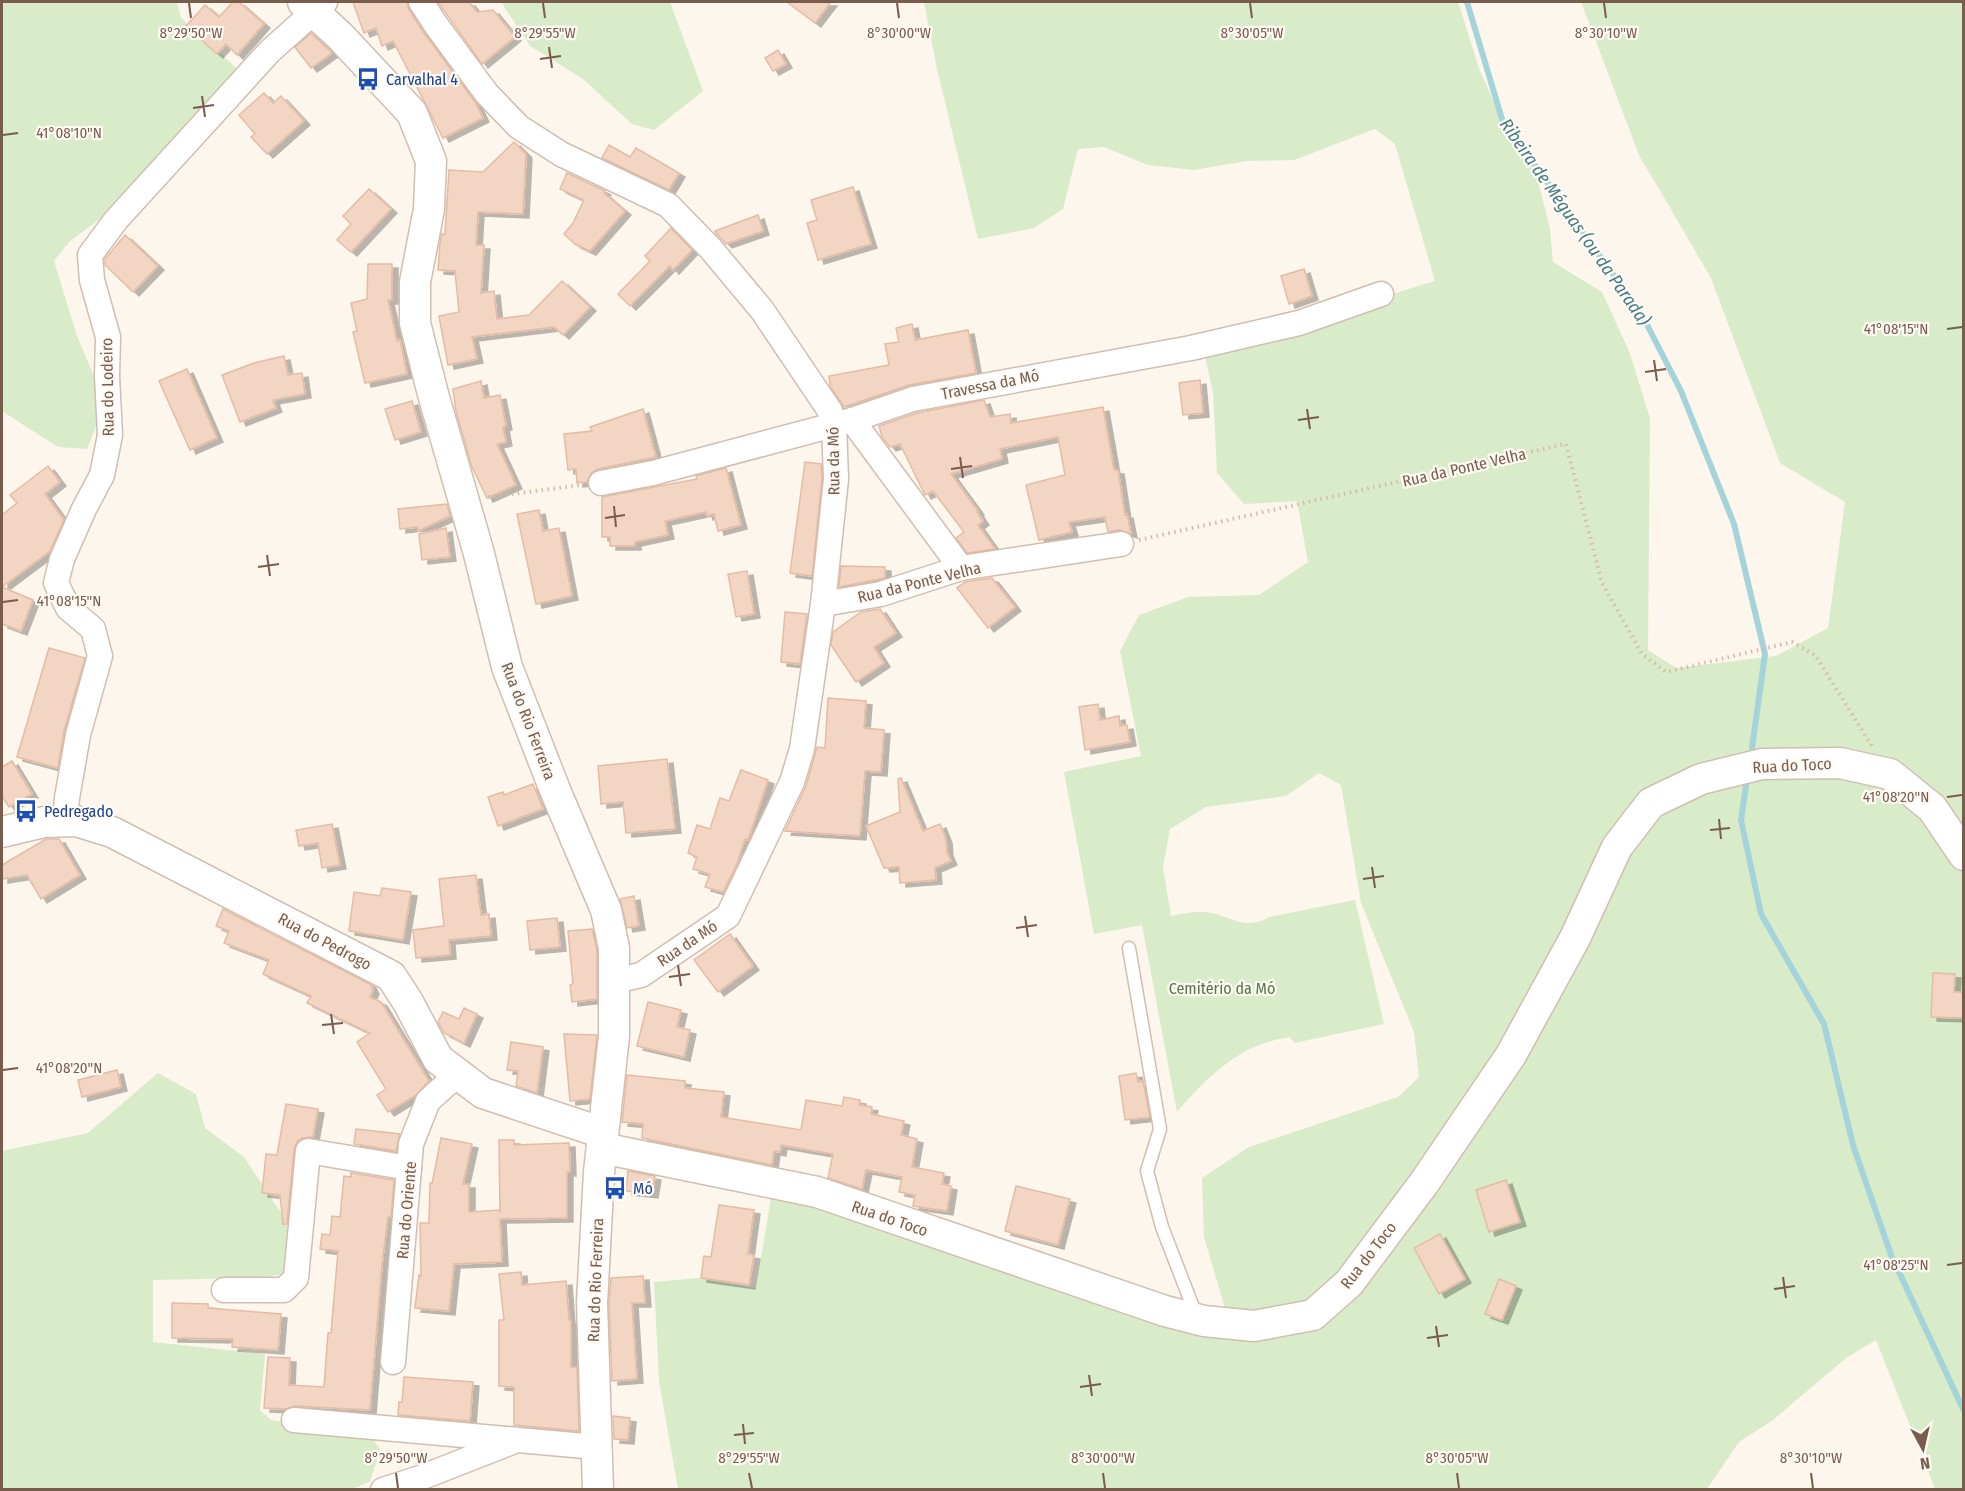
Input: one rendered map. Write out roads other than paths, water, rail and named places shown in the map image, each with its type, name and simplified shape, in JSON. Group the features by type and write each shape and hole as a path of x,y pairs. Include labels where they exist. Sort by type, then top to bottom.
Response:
{"street":[{"name":"Rua da Mó","path":"421,2 487,94 519,127 561,154 668,205 711,249 762,310 830,411 843,422 824,604 802,748 792,782 728,916 641,975 614,981"},
{"name":"Rua do Rio Ferreira","path":"314,5 412,113 431,161 429,209 415,282 415,323 432,394 478,550 507,667 555,790 606,910 614,948 614,1036 603,1140 592,1303 598,1490"},
{"name":"Rua do Lodeiro","path":"65,821 78,735 100,656 93,629 68,608 56,583 71,539 102,475 110,435 108,337 92,280 90,255 116,220 314,5"},
{"name":"Travessa da Mó","path":"601,483 653,473 843,422 913,399 1191,348 1299,323 1381,294"},
{"path":"843,422 961,568"},
{"name":"Rua da Ponte Velha","path":"824,604 881,594 961,568 1121,544"},
{"name":"Rua do Toco","path":"603,1140 817,1192 1165,1311 1198,1319 1254,1326 1313,1315 1349,1283 1424,1183 1511,1054 1575,938 1617,847 1652,803 1701,779 1762,764 1840,763 1890,774 1932,808 1964,855"},
{"name":"Rua do Pedrogo","path":"2,832 44,822 65,821 76,821 112,832 391,976 408,1002 438,1059 483,1093 603,1140"},
{"name":"Rua do Oriente","path":"393,1362 411,1144 428,1101 458,1074"},
{"path":"224,1290 284,1290 296,1278 308,1151 409,1168"},
{"path":"294,1420 596,1447"},
{"path":"429,1432 440,1450 441,1469"},
{"path":"383,1490 517,1440"}],"lane":[{"path":"1129,948 1160,1129 1147,1171 1162,1227 1198,1319"}],"waterway":[{"name":"Ribeira de Méguas (ou da Parada)","path":"1467,2 1502,119 1642,315 1681,391 1734,524 1765,654 1752,748"},
{"name":"Ribeira de Méguas (ou da Parada)","path":"1746,786 1741,820 1761,914 1824,1024 1853,1145 1891,1255 1964,1411"}],"place":[{"name":"Carvalhal 4","path":"368,79"},
{"name":"Pedregado","path":"26,811"},
{"name":"Mó","path":"615,1188"}],"park label":[{"name":"Cemitério da Mó","path":"1222,988"}]}
